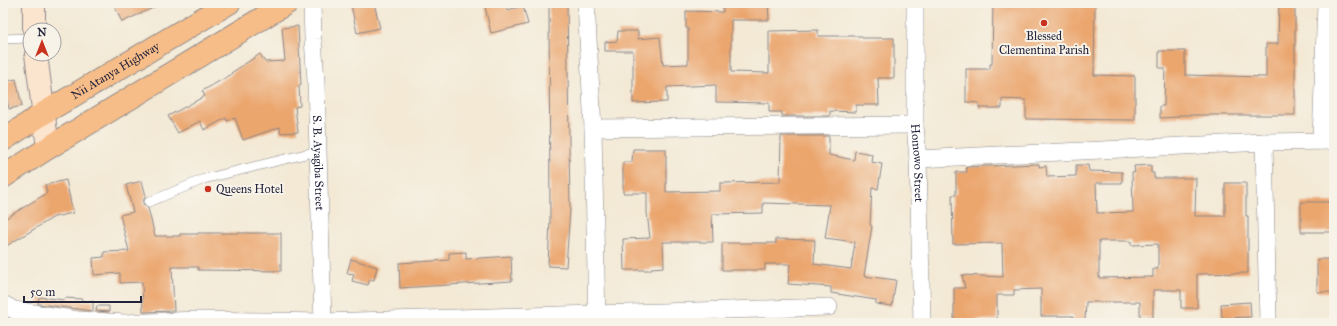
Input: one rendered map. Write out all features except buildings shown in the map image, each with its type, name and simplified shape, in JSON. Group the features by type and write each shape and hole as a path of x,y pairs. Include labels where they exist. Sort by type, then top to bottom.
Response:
{"main road":[{"name":"Nii Atanya Highway","path":"3,140 44,113 229,3"},
{"path":"3,177 48,148 287,3"}],"street":[{"path":"34,3 34,22"},
{"name":"S. B. Ayagiba Street","path":"312,3 323,323"},
{"path":"586,3 593,128 597,319"},
{"name":"Homowo Street","path":"915,3 915,125 918,159 922,323"},
{"path":"918,159 1264,142 1328,141 1326,3"},
{"path":"37,62 48,148"},
{"path":"593,128 915,125"},
{"path":"1264,142 1268,323"},
{"path":"4,310 14,310 78,320 117,322 197,320 323,323 597,319 829,307"}],"lane":[{"path":"3,39 22,38"},
{"path":"149,202 204,179 318,151"}],"place":[{"name":"Blessed Clementina Parish","path":"1044,23"},
{"name":"Queens Hotel","path":"208,189"}]}
